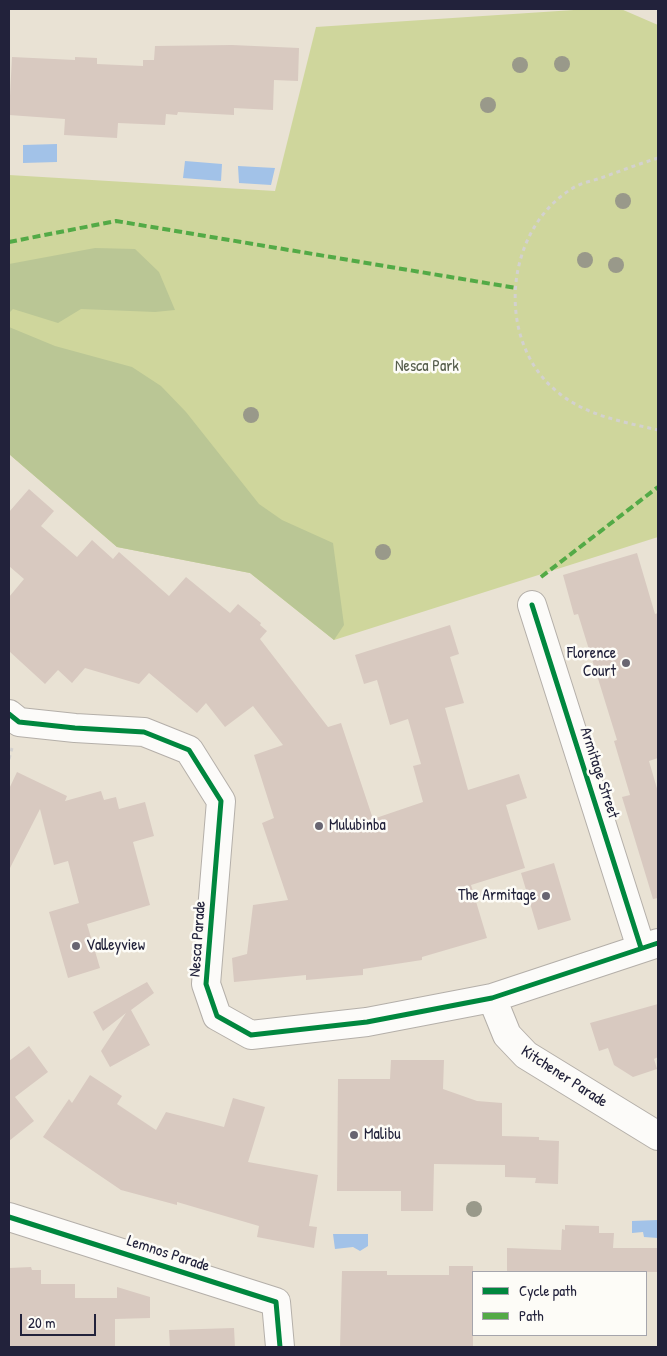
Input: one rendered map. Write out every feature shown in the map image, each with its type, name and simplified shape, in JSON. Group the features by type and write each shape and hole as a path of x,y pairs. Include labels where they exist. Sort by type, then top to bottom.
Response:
{"street":[{"name":"Armitage Street","path":"532,605 650,946"},
{"name":"Nesca Parade","path":"9,714 19,722 144,732 189,750 221,801 206,984 217,1016 251,1035 367,1022 492,998 650,946"},
{"name":"Kitchener Parade","path":"492,998 507,1034 526,1055 658,1136"},
{"name":"Lemnos Parade","path":"9,1217 276,1302 280,1347"}],"path":[{"path":"658,158 573,188 545,211 530,234 521,255 514,300 521,338 537,368 558,392 577,406 598,414 658,430"}],"green space":[{"name":"Nesca Park","path":"589,9 621,9 658,25 658,537 334,640 250,573 117,547 9,454 9,175 275,191 316,27"},
{"path":"95,248 135,249 159,272 175,310 155,312 81,309 58,323 13,309 9,313 9,264"},
{"path":"9,327 55,346 132,367 161,386 186,412 259,504 282,520 333,543 344,625 334,640 250,573 117,547 9,454"}],"water":[{"path":"57,144 57,162 23,163 23,145"},
{"path":"185,161 222,164 221,181 183,178"},
{"path":"238,166 275,168 271,185 239,183"},
{"path":"658,1220 658,1238 644,1237 643,1232 632,1233 632,1221"},
{"path":"333,1234 368,1234 368,1246 360,1251 353,1247 335,1249"}],"building":[{"path":"232,45 299,48 298,81 274,80 273,110 234,108 234,115 178,112 177,115 166,114 165,125 118,123 117,138 64,135 65,119 9,115 12,57 75,60 75,57 97,58 97,64 143,66 143,60 154,60 155,46"},
{"path":"29,489 54,511 41,526 77,557 92,540 113,559 119,552 169,596 186,577 230,613 238,604 261,623 260,625 267,631 260,639 328,727 341,723 373,819 423,802 413,766 421,764 408,719 390,725 377,680 364,684 355,655 450,625 459,654 450,657 464,703 445,708 468,790 519,774 527,798 506,805 525,868 471,885 487,938 422,957 422,960 363,969 363,975 306,980 306,975 234,982 232,958 247,954 253,905 288,900 262,823 274,818 254,755 283,745 253,706 225,727 206,703 197,713 149,673 139,684 85,668 72,683 58,670 45,684 9,651 9,597 24,579 9,566 9,512"},
{"path":"637,553 655,614 658,613 658,758 649,761 658,792 658,898 653,899 622,797 630,795 614,741 617,740 578,614 574,615 563,575"},
{"path":"17,772 67,796 65,801 101,791 104,800 116,797 119,809 145,802 154,836 133,842 150,905 87,924 100,968 68,978 49,912 79,903 68,861 54,865 40,809 9,870 9,789"},
{"name":"The Armitage","path":"554,863 571,920 538,930 521,873"},
{"path":"147,982 154,993 131,1010 150,1045 110,1067 101,1051 126,1013 103,1031 93,1012"},
{"path":"658,1004 658,1057 654,1059 657,1069 633,1077 614,1065 608,1048 599,1051 590,1023"},
{"path":"29,1046 48,1072 15,1097 34,1121 9,1141 9,1061"},
{"path":"391,1060 444,1060 443,1089 477,1101 502,1103 502,1136 539,1137 539,1140 559,1141 558,1184 535,1183 536,1178 505,1177 505,1165 434,1164 433,1211 401,1211 401,1191 337,1191 338,1079 390,1079"},
{"path":"90,1075 122,1096 117,1104 156,1130 166,1112 224,1127 233,1098 265,1107 248,1162 318,1175 309,1226 317,1227 314,1248 257,1237 259,1226 177,1202 177,1205 121,1190 43,1137 69,1099 72,1103"},
{"path":"565,1225 599,1226 599,1233 614,1233 613,1248 658,1248 658,1272 507,1271 507,1248 561,1250 562,1229 565,1230"},
{"path":"449,1266 473,1266 473,1347 340,1347 342,1271 387,1271 387,1275 449,1275"},
{"path":"31,1267 32,1270 41,1270 41,1284 75,1284 75,1298 117,1298 117,1287 150,1297 150,1318 115,1319 115,1347 9,1347 9,1268"},
{"path":"234,1328 235,1347 170,1347 169,1330"}],"marked path":[{"path":"9,242 116,221 516,288"},
{"path":"541,577 658,487"}],"cycle path":[{"path":"532,605 641,948"},
{"path":"9,714 19,722 75,728 144,732 189,750 221,801 206,984 217,1016 251,1035 367,1022 492,998 658,943"},
{"path":"9,1217 276,1302 280,1347"}],"place":[{"name":"Florence Court","path":"626,663"},
{"name":"Mulubinba","path":"319,826"},
{"name":"The Armitage","path":"546,896"},
{"name":"Valleyview","path":"76,946"},
{"name":"Malibu","path":"354,1135"}]}
